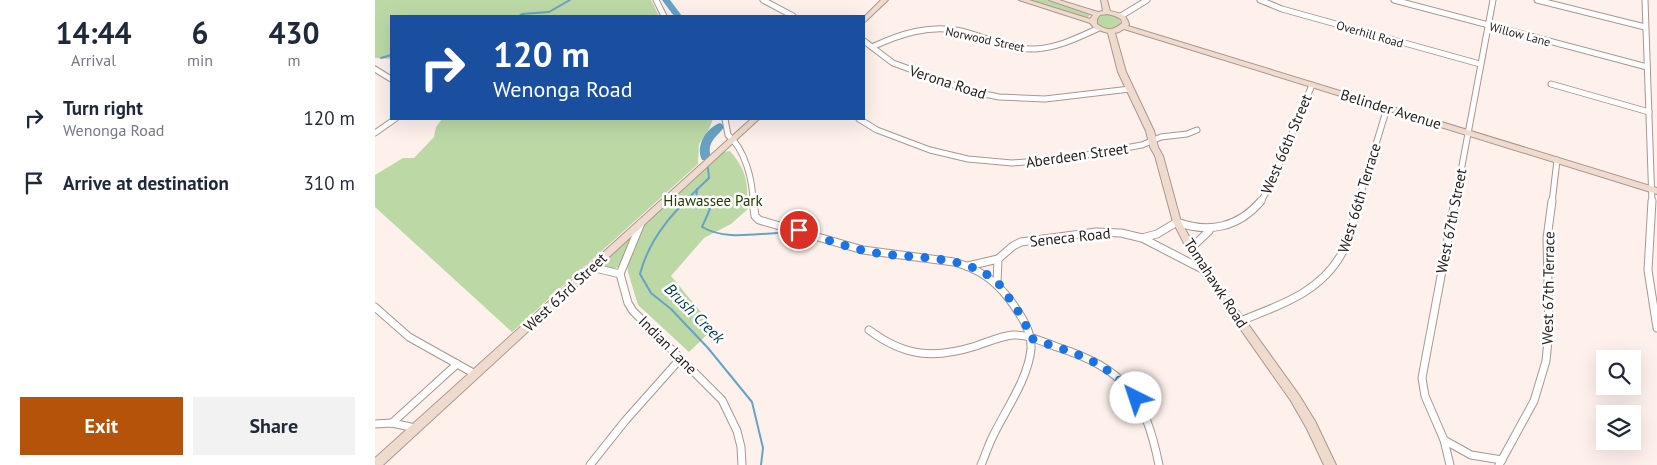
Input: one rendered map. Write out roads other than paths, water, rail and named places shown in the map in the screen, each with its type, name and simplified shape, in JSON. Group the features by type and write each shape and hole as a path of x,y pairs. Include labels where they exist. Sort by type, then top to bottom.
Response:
{"main road":[{"path":"865,19 885,0"}],"street":[{"path":"657,0 664,15"},
{"path":"763,0 791,15"},
{"path":"771,4 779,0"},
{"path":"1022,0 1092,22 1097,29 1111,32 1124,27 1125,21 1121,16 1107,12 1098,14 1052,0"},
{"path":"1104,0 1107,12"},
{"path":"1121,16 1147,0"},
{"name":"Overhill Road","path":"1261,0 1282,9 1480,64"},
{"name":"Willow Lane","path":"1394,0 1647,67"},
{"name":"West 67th Street","path":"1450,465 1444,440 1425,396 1422,383 1423,371 1493,0"},
{"path":"1537,0 1645,27"},
{"path":"1645,0 1649,112 1655,190 1648,270 1657,328"},
{"path":"1092,22 1098,14"},
{"name":"Belinder Avenue","path":"1124,27 1655,190"},
{"name":"Norwood Street","path":"872,47 910,33 940,29 959,31 1007,46 1037,49 1063,44 1097,29"},
{"name":"Tomahawk Road","path":"1111,32 1118,60 1150,130 1177,222 1204,270 1295,398 1311,425 1330,465"},
{"name":"Verona Road","path":"865,42 887,60 898,66 970,91 999,97 1045,99 1130,89"},
{"path":"375,69 390,78"},
{"path":"1551,84 1649,112"},
{"name":"West 66th Street","path":"1177,222 1186,226 1209,230 1226,226 1246,215 1267,194 1311,85"},
{"name":"West 66th Terrace","path":"1240,321 1312,289 1335,268 1345,247 1387,108"},
{"path":"375,133 394,120"},
{"path":"725,120 728,135 733,139 749,170 753,188 753,209 755,216 759,220 863,250 940,260 968,266 997,282 1020,314 1028,330 1031,348 1021,384 992,438 981,465"},
{"name":"West 63rd Street","path":"375,465 754,120"},
{"name":"Aberdeen Street","path":"861,120 877,130 946,155 988,162 1046,161 1142,146 1161,137 1187,134 1197,130"},
{"name":"West 67th Terrace","path":"1500,463 1534,402 1546,361 1549,330 1547,238 1557,160"},
{"path":"591,268 619,274 643,220"},
{"path":"1141,238 1157,234 1177,222"},
{"name":"West 66th Street","path":"1191,248 1209,230"},
{"name":"Seneca Road","path":"998,259 1013,246 1021,242 1047,237 1109,231 1141,238 1204,270"},
{"path":"968,266 998,259 997,282"},
{"name":"Indian Lane","path":"619,274 628,304 633,311 716,393 730,412 738,431 742,465"},
{"path":"375,307 404,333 475,374"},
{"path":"869,330 880,340 899,349 932,356 956,352 1011,335 1021,335 1089,358 1118,378 1136,398 1150,426 1159,465"},
{"path":"590,465 629,416 681,358"},
{"path":"392,423 457,364"},
{"path":"375,424 392,423 415,428"},
{"path":"1444,440 1471,455 1500,463"}],"waterway":[{"path":"520,15 549,12 570,0"},
{"name":"Brush Creek","path":"666,0 677,15"},
{"path":"381,58 390,55"},
{"name":"Brush Creek","path":"706,157 704,152 705,144 720,126"},
{"name":"Brush Creek","path":"697,190 709,178 708,168"},
{"path":"697,190 696,200 710,209 702,227 720,234 729,235 777,233"},
{"name":"Brush Creek","path":"697,190 667,221 651,245 640,274 651,293 671,309 708,348 752,402 763,448 761,465"}],"park label":[{"name":"Hiawassee Park","path":"713,200"}]}
